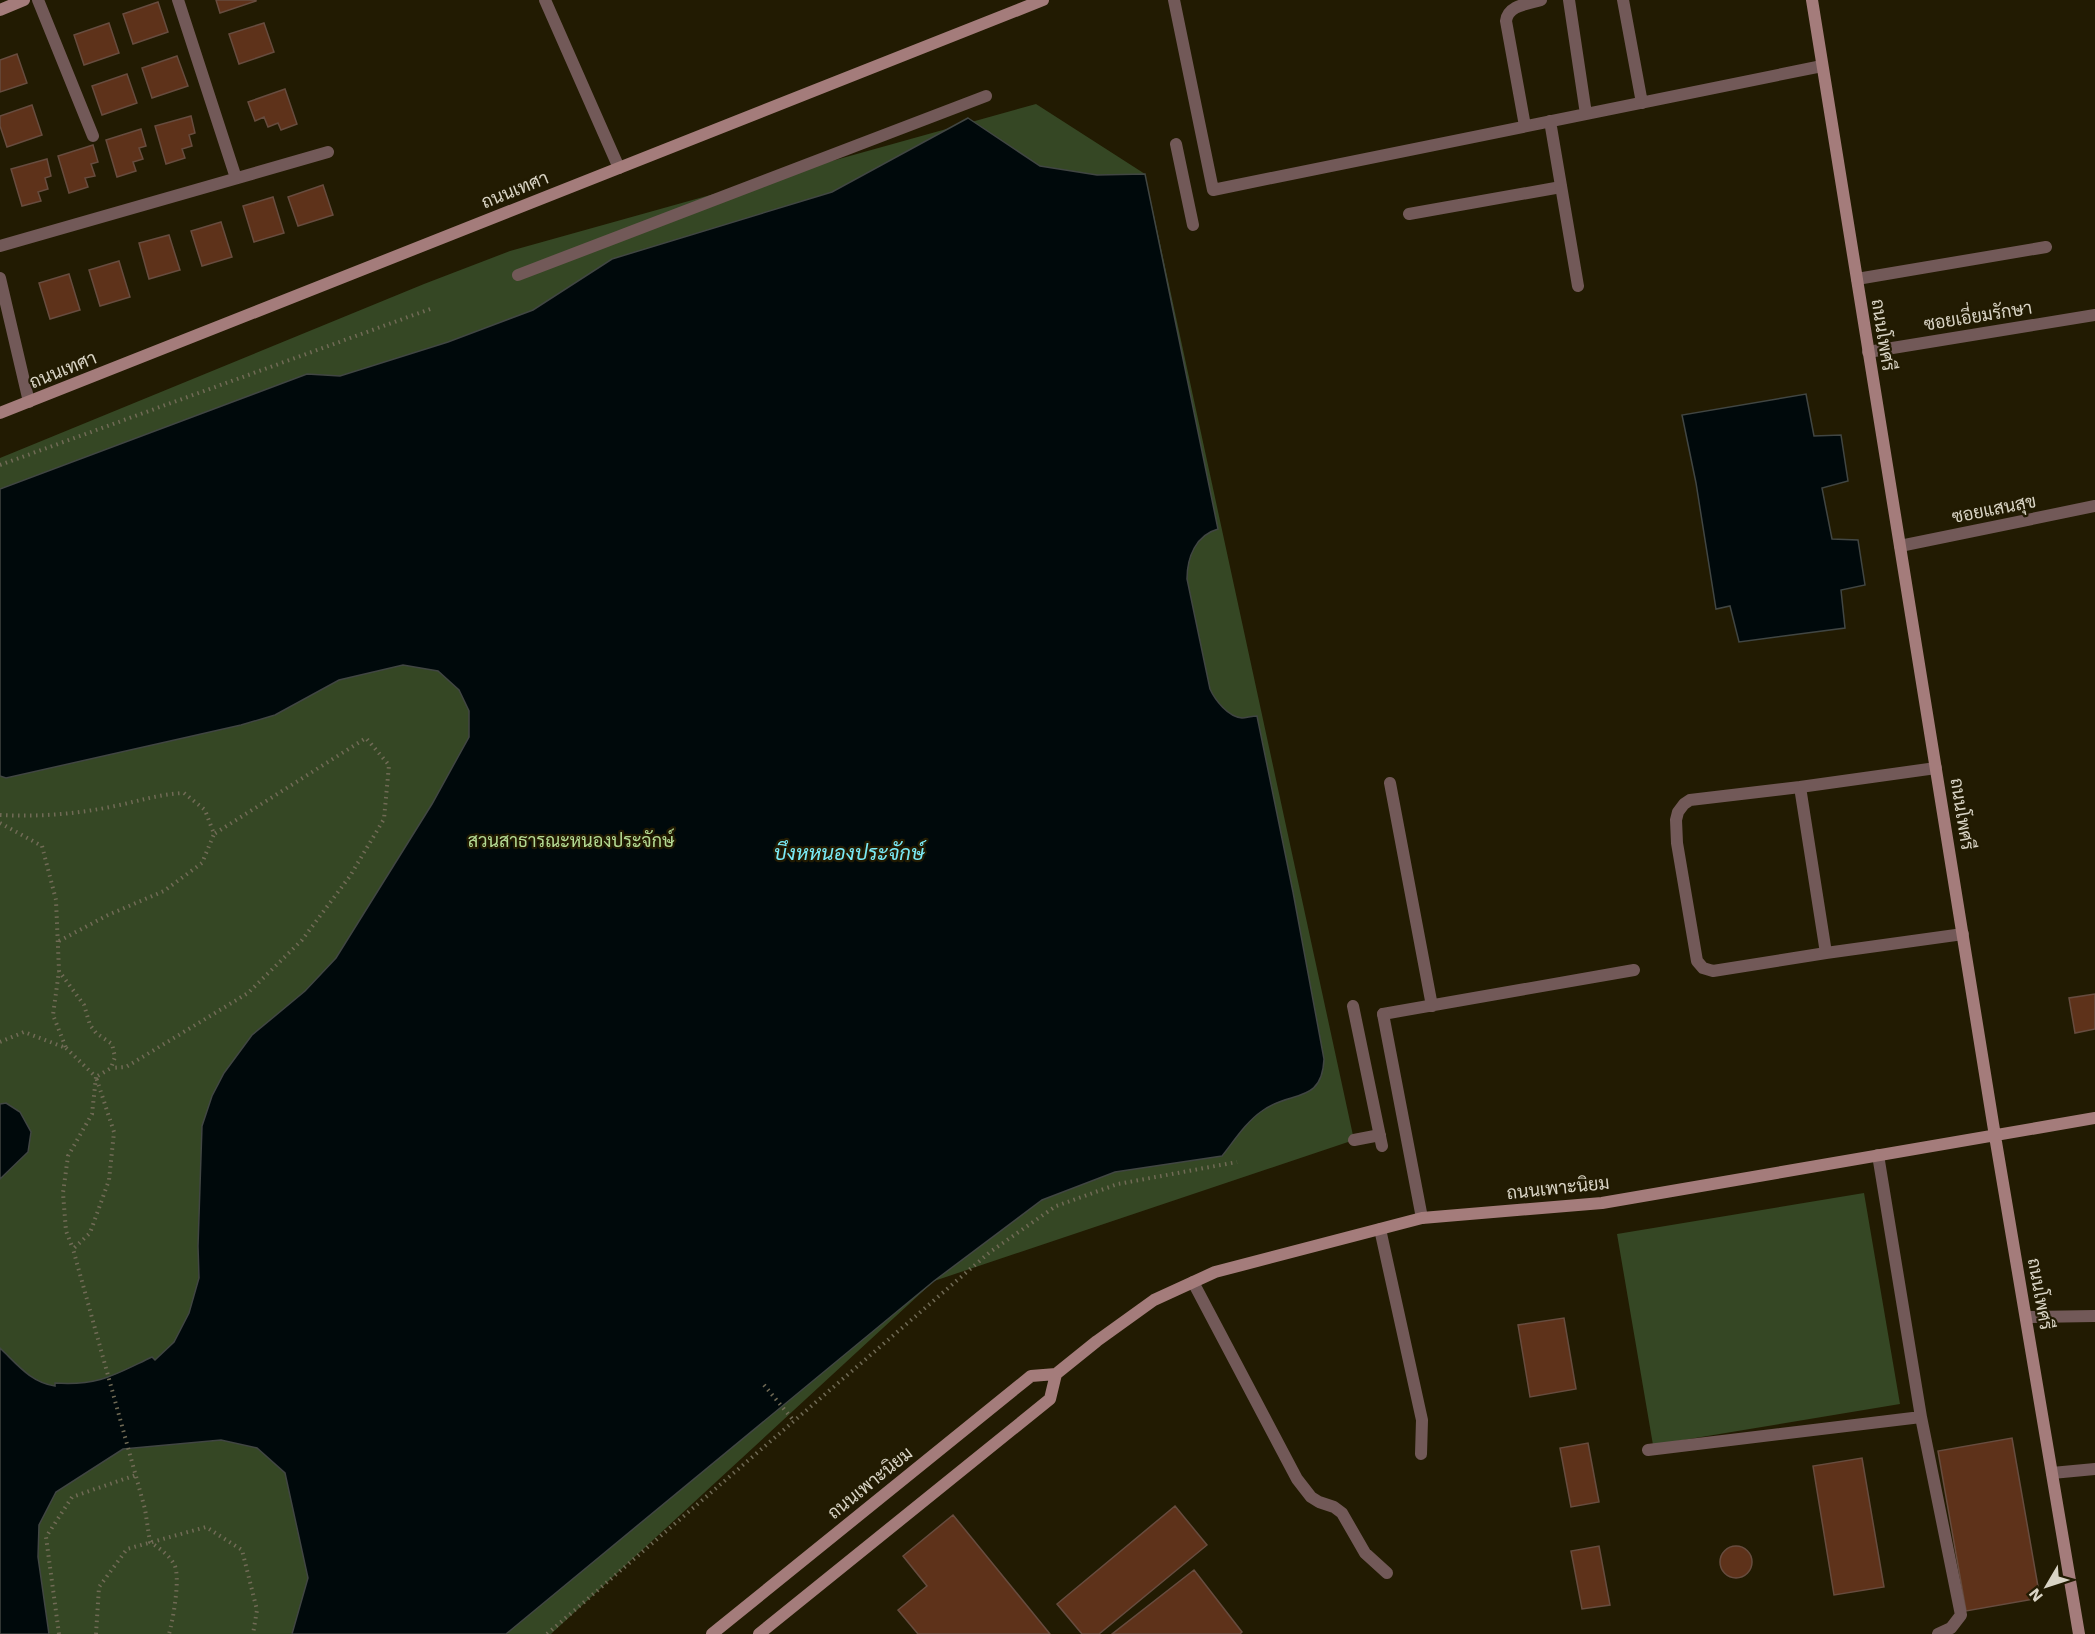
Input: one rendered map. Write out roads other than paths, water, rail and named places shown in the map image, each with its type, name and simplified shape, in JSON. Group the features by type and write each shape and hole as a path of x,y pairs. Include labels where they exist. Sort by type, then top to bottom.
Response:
{"street":[{"path":"0,10 24,0"},
{"path":"38,0 93,136"},
{"path":"178,0 236,178"},
{"path":"545,0 619,168"},
{"name":"ถนนเทศา","path":"0,413 1043,0"},
{"path":"1174,0 1213,190 1822,66"},
{"path":"1525,126 1506,21 1510,9 1541,0"},
{"path":"1569,0 1586,114"},
{"path":"1623,0 1642,103"},
{"name":"ถนนโพศรี","path":"1812,0 1995,1136 2079,1634"},
{"path":"518,275 986,96"},
{"path":"1550,121 1578,286"},
{"path":"1176,144 1193,225"},
{"path":"0,246 328,152"},
{"path":"1409,214 1561,187"},
{"path":"1857,279 2046,247"},
{"path":"0,278 29,402"},
{"name":"ซอยเอี่ยมรักษา","path":"1868,352 2095,315"},
{"name":"ซอยแสนสุข","path":"1900,546 2095,506"},
{"path":"1936,768 1690,800 1683,804 1676,820 1677,843 1696,961 1703,968 1713,971 1963,934"},
{"path":"1390,783 1432,1006"},
{"path":"1800,787 1826,953"},
{"path":"1422,1218 1383,1014 1634,970"},
{"path":"1353,1005 1381,1140 1354,1140"},
{"name":"ถนนเพาะนิยม","path":"712,1634 1031,1376 1056,1374 1154,1300 1215,1272 1422,1218 1602,1203 2095,1118"},
{"path":"1878,1155 1922,1417 1961,1615 1951,1628 1938,1634"},
{"path":"1380,1229 1422,1420 1421,1454"},
{"path":"1193,1282 1297,1479 1311,1497 1342,1513 1365,1553 1387,1573"},
{"path":"2026,1317 2095,1316"},
{"path":"759,1634 1050,1399 1056,1374"},
{"path":"1648,1450 1922,1417"},
{"path":"2052,1473 2095,1469"}],"water":[{"name":"บึงหหนองประจักษ์","path":"968,118 1040,166 1097,175 1145,174 1218,529 1204,536 1194,548 1187,579 1210,689 1219,703 1232,715 1242,718 1257,716 1324,1059 1322,1074 1317,1084 1311,1090 1283,1100 1256,1115 1222,1156 1115,1172 1042,1200 934,1281 506,1634 292,1634 308,1578 285,1473 257,1448 221,1440 123,1449 56,1492 39,1525 38,1557 49,1634 0,1634 0,1348 38,1381 55,1386 55,1383 95,1381 152,1357 155,1360 174,1342 189,1313 199,1278 202,1126 212,1096 224,1073 252,1035 305,991 336,958 432,804 469,737 469,711 459,690 438,671 403,665 339,680 275,715 241,725 6,778 0,776 0,489 307,374 340,376 448,342 533,310 612,259 832,192"},
{"path":"1806,394 1814,436 1841,435 1848,481 1822,488 1832,539 1858,540 1865,585 1841,590 1845,628 1739,642 1730,606 1716,609 1696,483 1682,415"},
{"path":"6,1103 20,1112 31,1132 28,1152 0,1179 0,1104"}],"park label":[{"name":"สวนสาธารณะหนองประจักษ์","path":"571,841"}]}
